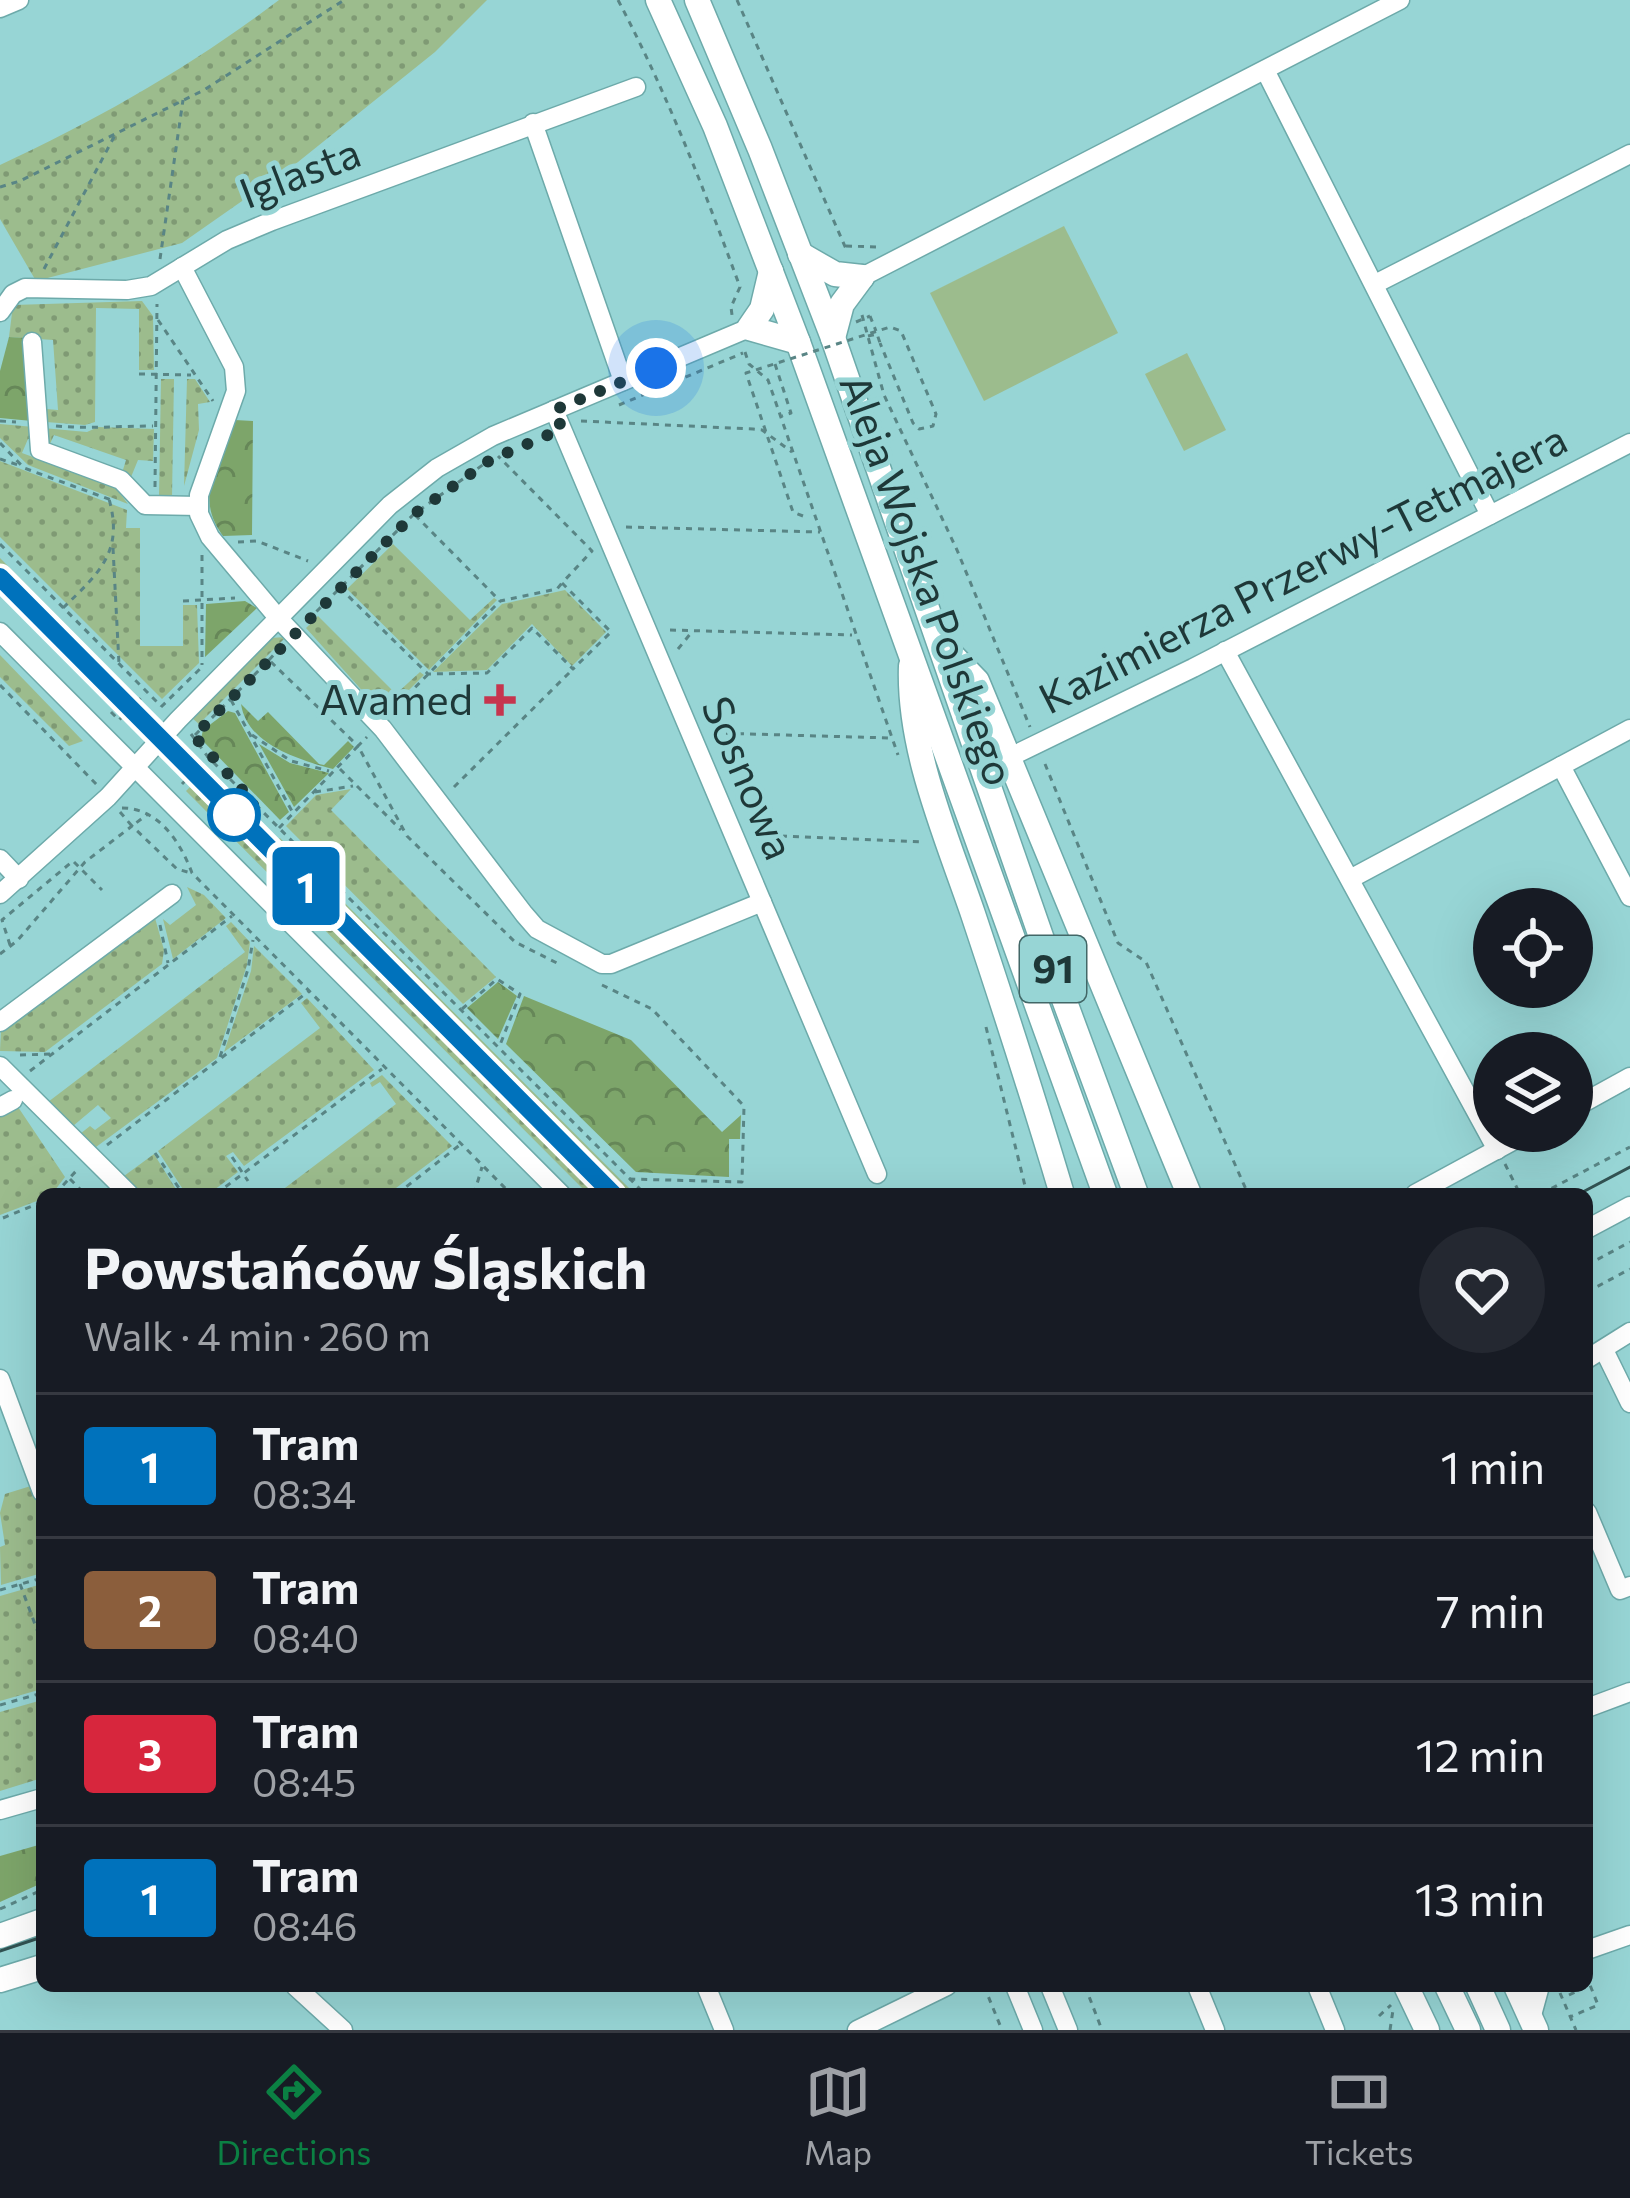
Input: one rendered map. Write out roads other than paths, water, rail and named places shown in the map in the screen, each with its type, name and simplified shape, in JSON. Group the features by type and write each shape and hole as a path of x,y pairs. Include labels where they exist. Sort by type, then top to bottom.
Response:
{"main road":[{"name":"Aleja Wojska Polskiego","path":"658,0 715,126 798,341 1103,1188"},
{"name":"Aleja Wojska Polskiego","path":"697,0 832,338 1134,1188"},
{"path":"800,254 835,274 862,277"},
{"path":"771,269 762,309 745,341 798,341"},
{"path":"832,338 842,304 862,277"},
{"name":"Aleja Wojska Polskiego","path":"940,642 977,682 1186,1188"},
{"path":"911,651 909,706 1060,1188"},
{"path":"0,1936 36,1923"},
{"path":"0,1980 36,1969"},
{"path":"1451,1992 1468,2030"},
{"path":"1481,1992 1498,2030"},
{"path":"1519,1992 1534,2025"},
{"path":"1400,1994 1427,2030"}],"street":[{"path":"0,8 19,0"},
{"path":"862,277 1400,0"},
{"path":"1264,70 1490,514"},
{"name":"Iglasta","path":"0,312 13,293 34,288 127,290 157,283 227,240 272,221 636,87"},
{"path":"533,123 623,381"},
{"path":"1375,284 1630,154"},
{"path":"182,267 234,367 236,391 199,495 210,537 379,725 537,929 602,964 611,964 762,902"},
{"path":"0,895 134,769 390,505 437,468 493,436 623,381 745,341"},
{"path":"32,342 40,450 121,480 145,505 199,506"},
{"name":"Sosnowa","path":"554,410 877,1174"},
{"name":"Kazimierza Przerwy-Tetmajera","path":"1007,758 1630,443"},
{"path":"0,632 555,1188"},
{"path":"1225,651 1473,1106"},
{"path":"1350,879 1630,729"},
{"path":"1561,766 1630,897"},
{"path":"0,859 19,880"},
{"path":"0,1022 164,900"},
{"path":"0,1066 123,1188"},
{"path":"1593,1097 1630,1077"},
{"path":"1426,1188 1493,1152"},
{"path":"1593,1226 1630,1206"},
{"path":"1630,1332 1595,1354 1630,1402"},
{"path":"0,1379 36,1476"},
{"path":"1593,1526 1620,1590 1630,1586"},
{"path":"1593,1706 1630,1692"},
{"path":"0,1810 36,1800"},
{"path":"1593,1948 1630,1935"},
{"path":"302,1992 343,2030"},
{"path":"708,1992 724,2030"},
{"path":"856,2030 935,1992"},
{"path":"1017,1992 1033,2030"},
{"path":"1052,1992 1068,2030"},
{"path":"1199,1992 1215,2030"},
{"path":"1319,1992 1335,2030"},
{"path":"1534,2025 1539,1992"}],"tram line":[{"path":"0,577 607,1188"},
{"name":"1","path":"0,577 606,1188"},
{"path":"1590,1188 1630,1167"},
{"path":"0,1951 36,1939"}],"place":[{"name":"Avamed","path":"500,700"}]}
